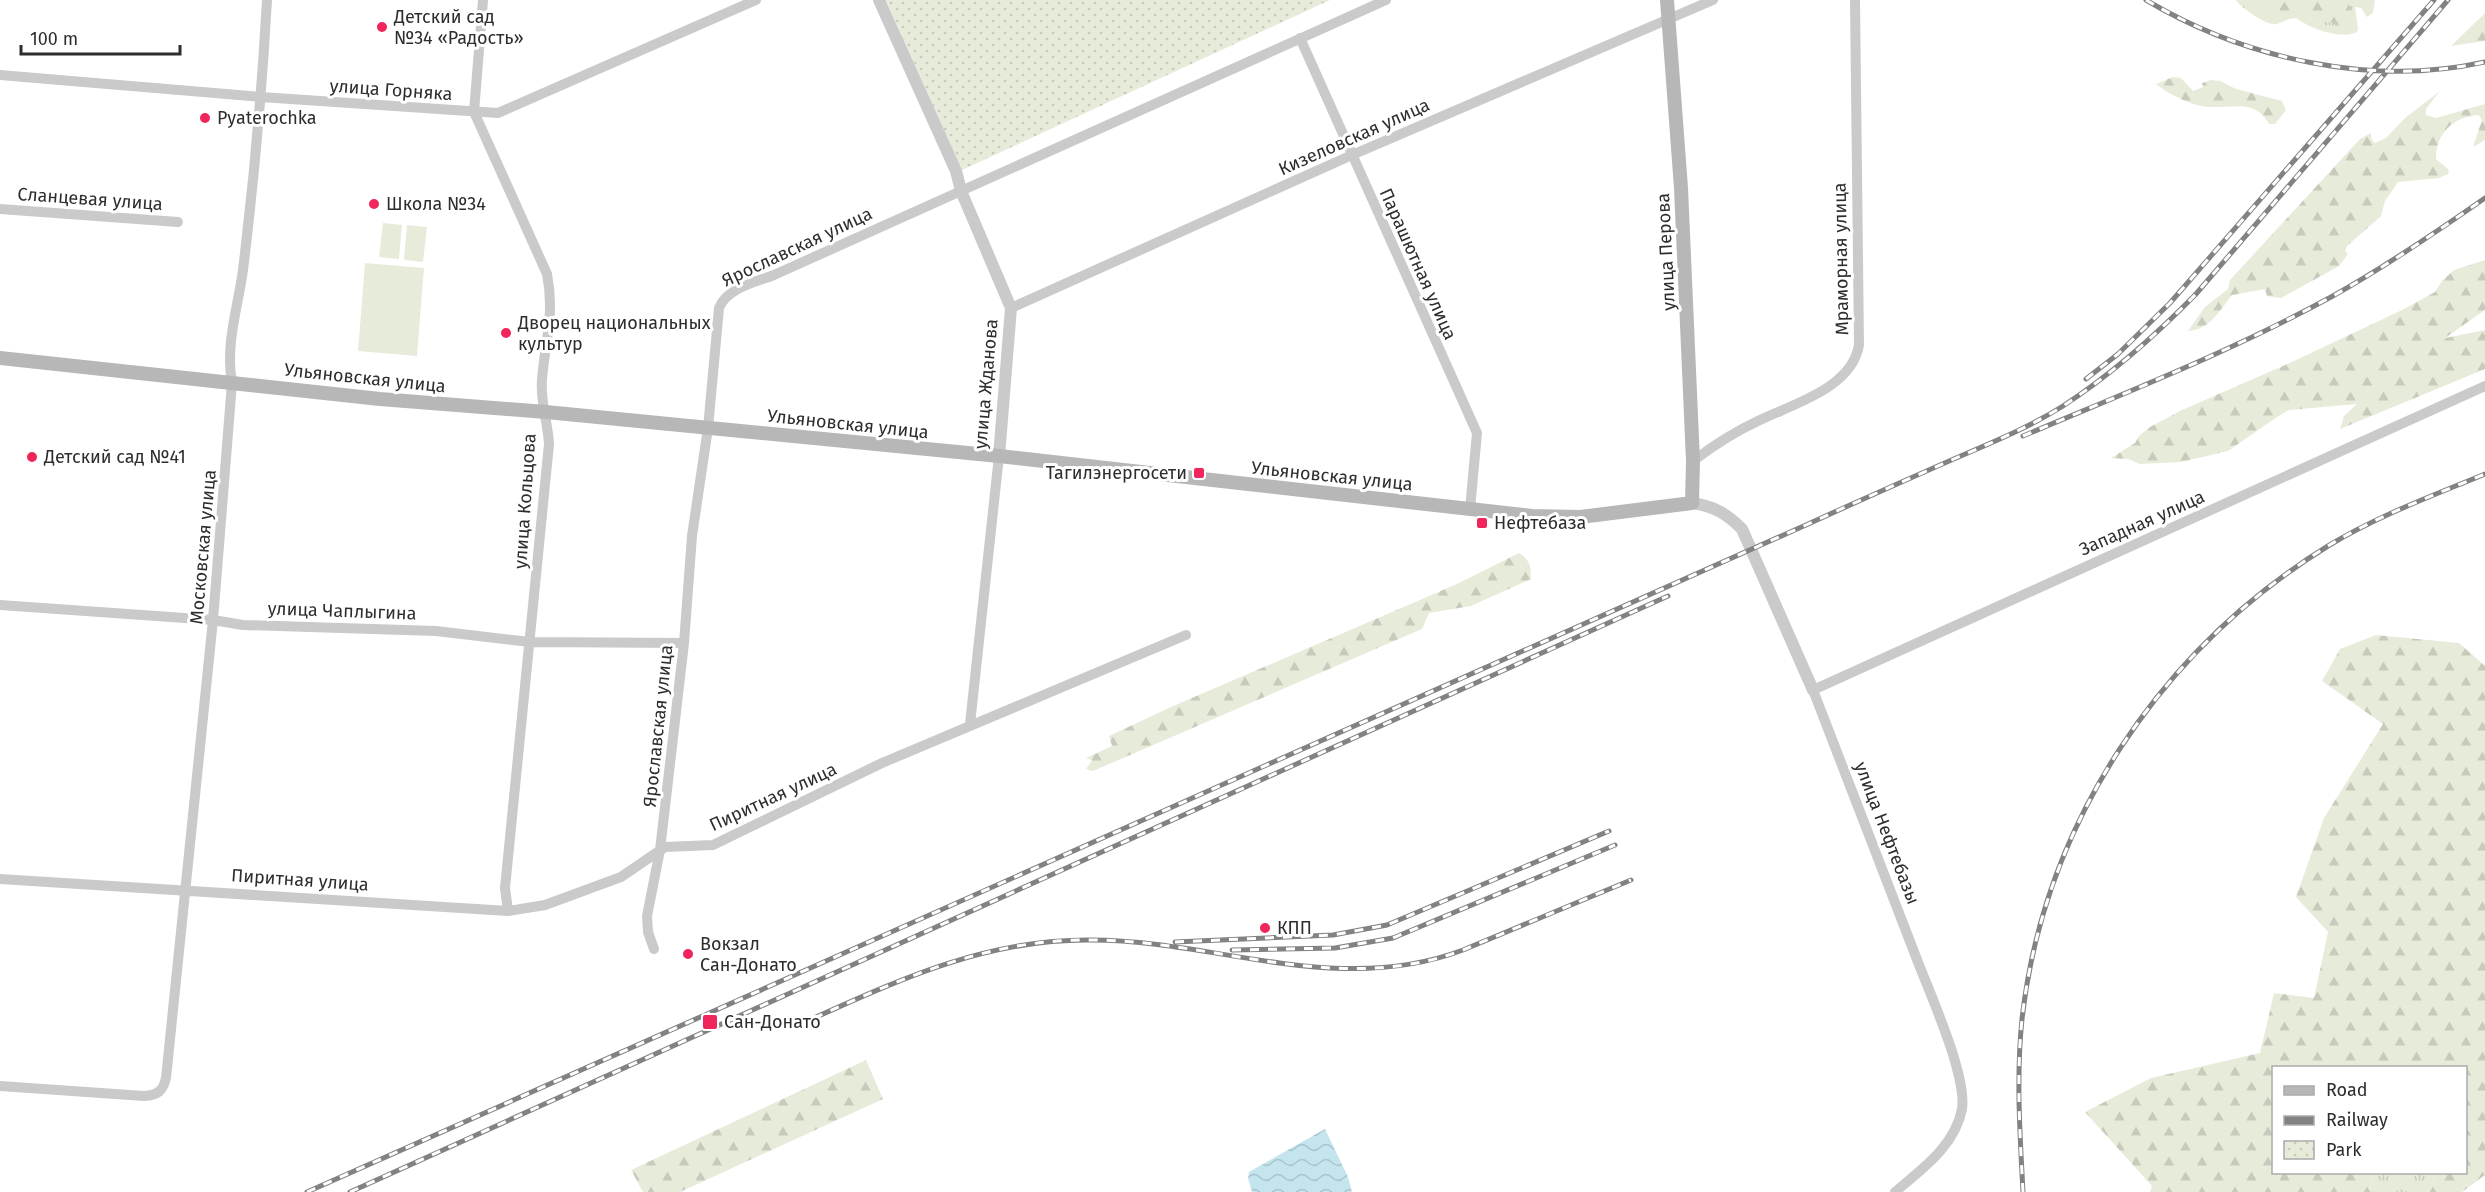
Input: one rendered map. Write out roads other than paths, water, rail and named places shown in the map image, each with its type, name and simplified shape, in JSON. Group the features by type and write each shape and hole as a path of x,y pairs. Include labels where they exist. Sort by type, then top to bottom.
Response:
{"main road":[{"name":"улица Перова","path":"1667,0 1681,188 1693,461 1692,503"},
{"name":"Ульяновская улица","path":"0,358 391,400 546,412 999,456 1532,516 1580,517 1692,503"}],"street":[{"name":"Московская улица","path":"0,1086 144,1096 157,1094 164,1087 213,620 232,383 229,353 243,272 261,98 267,0"},
{"name":"улица Кольцова","path":"483,0 474,112 547,274 551,301 551,321 542,381 549,444 505,888 508,911"},
{"name":"улица Горняка","path":"0,75 261,98 498,113 512,109 756,0"},
{"name":"улица Жданова","path":"879,0 956,171 961,191 1011,308 999,456 970,724"},
{"name":"Ярославская улица","path":"654,949 648,932 646,916 660,850 684,643 692,536 708,428 719,308 722,300 734,291 784,271 1386,0"},
{"name":"Кизеловская улица","path":"1011,308 1352,156 1713,0"},
{"name":"Мраморная улица","path":"1693,461 1736,432 1818,394 1848,369 1856,359 1859,345 1855,0"},
{"name":"Парашютная улица","path":"1300,38 1477,433 1470,509"},
{"name":"Сланцевая улица","path":"0,209 178,222"},
{"name":"Западная улица","path":"1813,690 2485,386"},
{"name":"улица Нефтебазы","path":"1692,503 1709,505 1721,511 1742,529 1813,690 1935,1009 1961,1086 1962,1108 1946,1145 1895,1192"},
{"name":"улица Чаплыгина","path":"0,605 213,620 243,625 436,630 530,642 684,643"},
{"name":"Пиритная улица","path":"0,879 508,911 545,905 621,877 660,850 712,845 882,763 970,724 1186,635"}],"water":[{"path":"1325,1129 1348,1177 1352,1192 1252,1192 1248,1178 1249,1172"}],"railway":[{"path":"2146,0 2184,21 2225,38 2267,52 2310,62 2354,69 2398,71 2442,69 2485,62"},
{"path":"2086,379 2118,354 2170,303 2434,0"},
{"path":"307,1192 1997,440 2050,414 2116,368 2196,294 2448,0"},
{"path":"2023,436 2179,370 2294,317 2371,274 2485,198"},
{"path":"2023,1192 2019,1106 2020,1041 2035,947 2056,877 2084,810 2121,748 2164,689 2213,636 2268,588 2328,546 2366,525 2485,474"},
{"path":"350,1192 1668,596"},
{"path":"1175,942 1333,935 1387,925 1609,831"},
{"path":"1232,950 1335,948 1393,938 1615,845"},
{"path":"814,1018 881,988 948,963 983,953 1054,941 1138,942 1277,963 1323,967 1370,968 1416,963 1463,950 1631,880"}],"place":[{"name":"Детский сад №34 «Радость»","path":"382,27"},
{"name":"Pyaterochka","path":"205,118"},
{"name":"Школа №34","path":"374,204"},
{"name":"Дворец национальных культур","path":"506,333"},
{"name":"Детский сад №41","path":"32,457"},
{"name":"Тагилэнергосети","path":"1199,473"},
{"name":"Нефтебаза","path":"1482,523"},
{"name":"КПП","path":"1265,928"},
{"name":"Вокзал Сан-Донато","path":"688,954"},
{"name":"Сан-Донато","path":"710,1022"}]}
